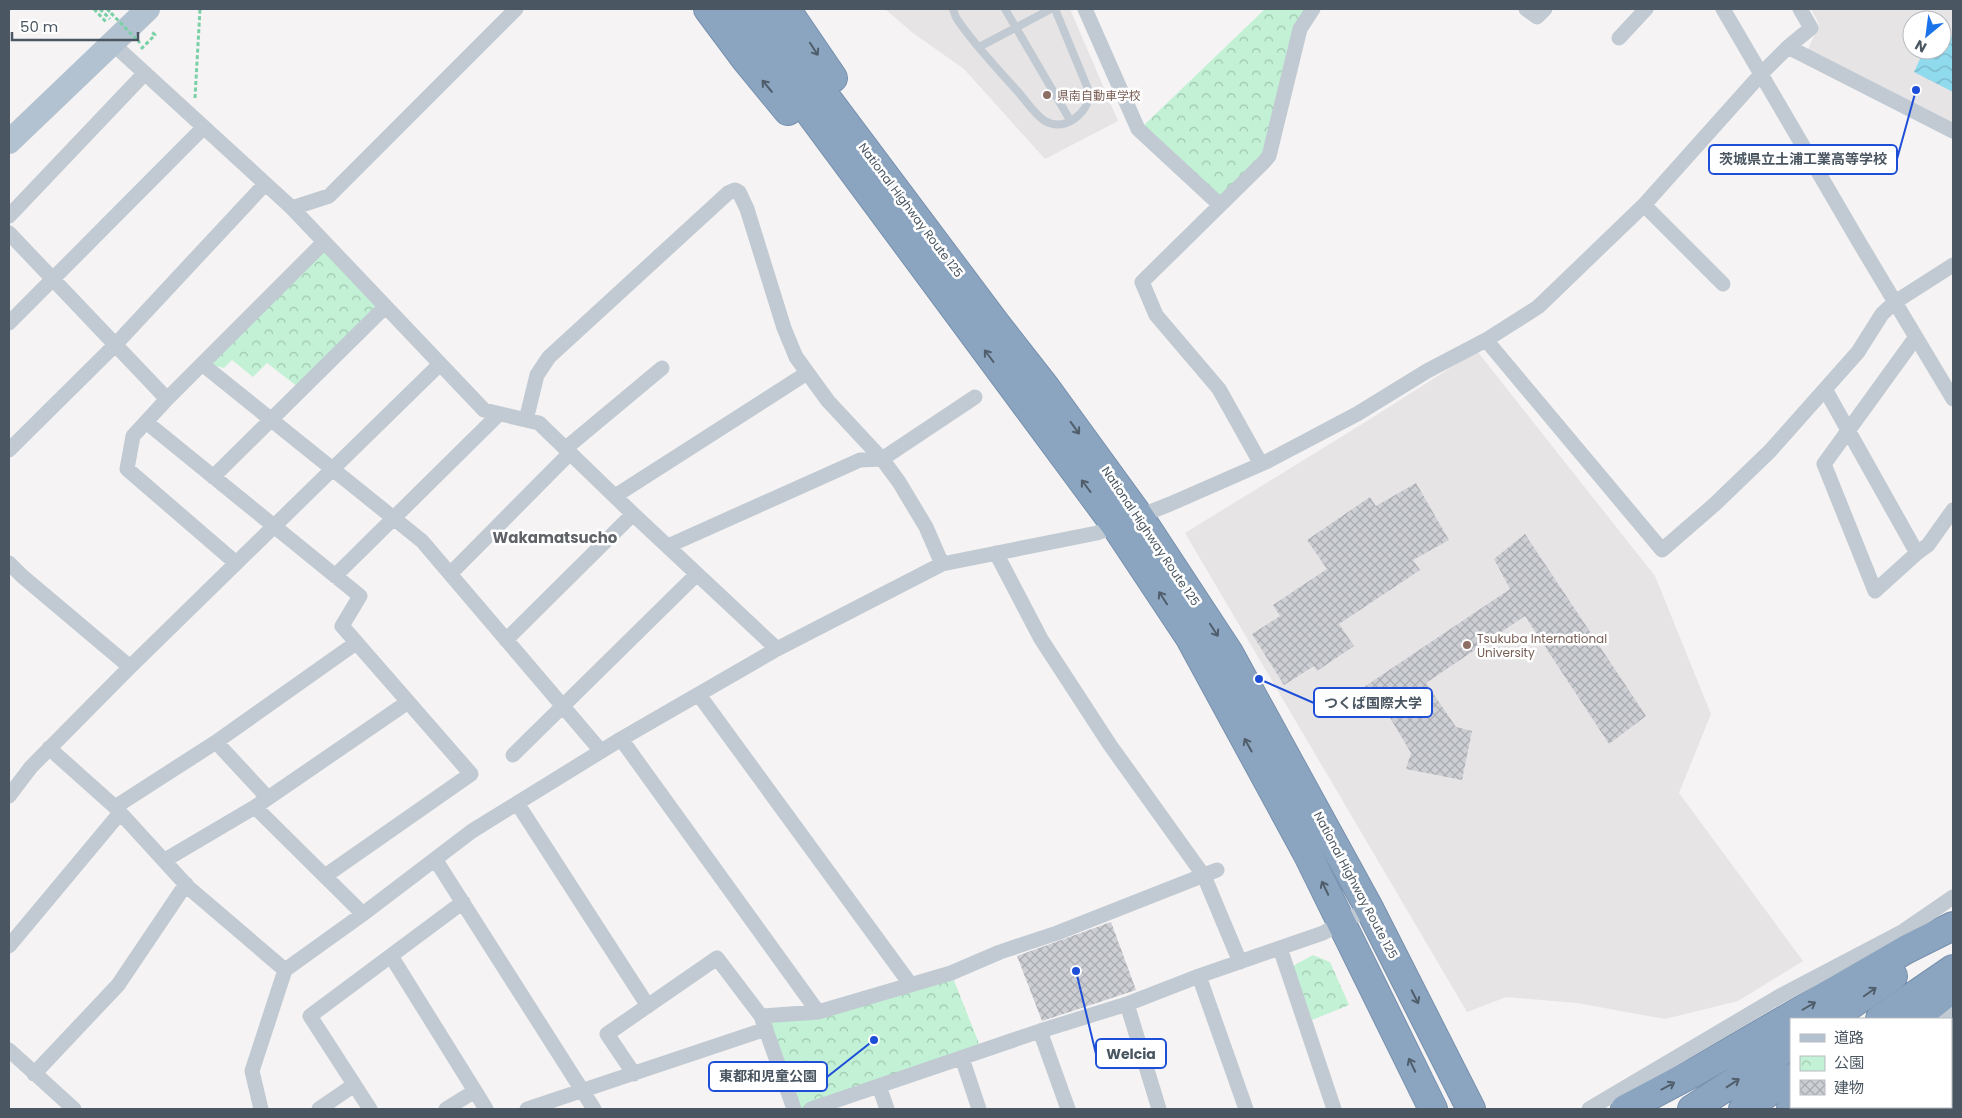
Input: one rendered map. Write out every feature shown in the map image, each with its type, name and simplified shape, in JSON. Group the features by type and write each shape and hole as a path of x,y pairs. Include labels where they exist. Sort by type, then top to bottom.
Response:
{"highway":[{"path":"708,9 746,60 966,325"},
{"name":"National Highway Route 125","path":"733,9 966,325 1127,521 1229,653 1369,908 1471,1109"},
{"name":"National Highway Route 125","path":"760,9 1052,396 1127,521 1307,853 1433,1109"},
{"path":"786,9 996,324"},
{"path":"1625,1109 1693,1073 1907,949 1953,926"},
{"path":"1831,1018 1953,934"},
{"path":"1881,1018 1953,969"},
{"path":"1915,1018 1953,988"},
{"path":"1692,1109 1790,1047"},
{"path":"1743,1109 1790,1079"}],"main road":[{"path":"9,142 109,33 148,9"}],"street":[{"path":"292,208 328,196 516,9"},
{"path":"1085,9 1138,129 1220,205"},
{"path":"1261,464 1220,389 1156,315 1142,282 1269,156 1300,29 1313,9"},
{"path":"1526,9 1537,17 1544,9"},
{"path":"1620,38 1646,9"},
{"path":"1723,9 1953,399"},
{"path":"261,1109 252,1072 285,970 363,914 472,831 621,739 778,649 942,564 1097,533 1127,521 1261,464 1357,414 1427,371 1486,340 1538,307 1644,205 1762,73 1788,46 1811,28 1800,9"},
{"path":"109,33 144,73 292,208 484,410 539,423 633,514 778,649"},
{"path":"1788,46 1953,131"},
{"path":"9,216 144,73"},
{"path":"9,323 204,127"},
{"path":"9,450 115,345 265,184"},
{"path":"526,420 537,376 548,356 728,193 735,190 739,192 747,209 790,346 796,357 828,401 882,459 899,482 926,527 942,564"},
{"path":"1644,205 1723,284"},
{"path":"9,233 167,399"},
{"path":"236,563 127,469 133,436 167,399 324,242"},
{"path":"1486,340 1662,550 1715,504 1770,451 1858,352 1882,314 1895,302 1953,265"},
{"path":"213,477 385,307"},
{"path":"1916,337 1824,464 1875,591 1928,545 1953,510"},
{"path":"202,364 422,542 602,751"},
{"path":"9,796 31,766 440,364"},
{"path":"450,574 568,451 662,368"},
{"path":"615,496 807,373"},
{"path":"1825,389 1917,553"},
{"path":"668,546 860,460 882,459 974,397"},
{"path":"335,576 499,414"},
{"path":"146,422 360,596 342,626 471,774 325,876"},
{"path":"506,640 633,514"},
{"path":"996,553 1041,639 1110,745 1211,873 1240,962"},
{"path":"9,563 130,667"},
{"path":"513,755 698,574"},
{"path":"9,946 118,810 356,643"},
{"path":"699,695 910,985"},
{"path":"165,860 255,807 408,702"},
{"path":"621,739 818,1012"},
{"path":"216,742 268,798"},
{"path":"49,748 118,810 186,884 285,970"},
{"path":"517,803 648,1006"},
{"path":"255,807 363,914"},
{"path":"435,859 594,1109"},
{"path":"527,1109 634,1074 764,1023 818,1012 951,973 1000,952 1057,933 1211,873"},
{"path":"34,1074 118,985 186,884"},
{"path":"1589,1109 1780,996 1902,932 1953,898"},
{"path":"370,1109 310,1016 463,902"},
{"path":"811,1109 1040,1031 1127,1004 1199,976 1323,933 1369,908"},
{"path":"1280,948 1334,1109"},
{"path":"391,956 486,1109"},
{"path":"634,1074 607,1034 717,958 764,1023 794,1109"},
{"path":"1199,976 1246,1109"},
{"path":"1127,1004 1159,1109"},
{"path":"1040,1031 1068,1109"},
{"path":"9,1050 74,1109"},
{"path":"962,1058 979,1109"},
{"path":"319,1109 354,1085"},
{"path":"879,1086 887,1109"},
{"path":"450,1108 475,1091"}],"lane":[{"path":"953,9 956,18 979,47 1041,118 1059,125 1077,117 1086,108 1090,94 1053,9 979,47"},
{"path":"1004,9 1070,120"}],"path":[{"path":"94,9 109,33"},
{"path":"100,9 110,19"},
{"path":"107,9 140,42"},
{"path":"190,115 194,106 200,9"}],"shaded area":[{"name":"県南自動車学校","path":"885,9 1070,9 1118,121 1045,159 964,69 913,33"},
{"path":"1811,9 1953,9 1953,127 1806,54 1819,24"},
{"name":"Tsukuba International University","path":"1477,351 1655,576 1711,714 1679,793 1803,961 1738,1001 1665,1019 1577,1003 1506,997 1467,1012 1185,533"}],"green space":[{"path":"1265,9 1307,9 1263,154 1219,200 1143,126"},
{"path":"323,247 379,307 298,387 267,363 253,377 232,360 224,368 208,364"},
{"path":"1313,955 1330,962 1349,1005 1312,1020 1293,966"},
{"path":"951,973 982,1051 811,1109 794,1109 761,1016 818,1012"}],"water":[{"path":"1953,37 1953,92 1914,72 1919,60 1952,60"}],"building":[{"path":"1416,483 1449,540 1413,560 1420,570 1339,624 1354,646 1317,671 1314,666 1284,685 1252,634 1280,616 1273,605 1327,569 1307,540 1370,497 1376,506"},
{"path":"1525,534 1646,716 1609,744 1525,616 1426,683 1456,727 1472,731 1462,780 1406,769 1411,753 1386,711 1375,717 1358,691 1510,589 1494,559"},
{"path":"1111,922 1136,990 1042,1021 1017,956"}],"place":[{"name":"茨城県立土浦工業高等学校","path":"1916,90"},
{"name":"県南自動車学校","path":"1047,95"},
{"name":"Tsukuba International University","path":"1467,645"},
{"name":"つくば国際大学","path":"1259,679"},
{"name":"Welcia","path":"1076,971"},
{"name":"東都和児童公園","path":"874,1040"}],"district":[{"name":"Wakamatsucho","path":"555,537"}]}
